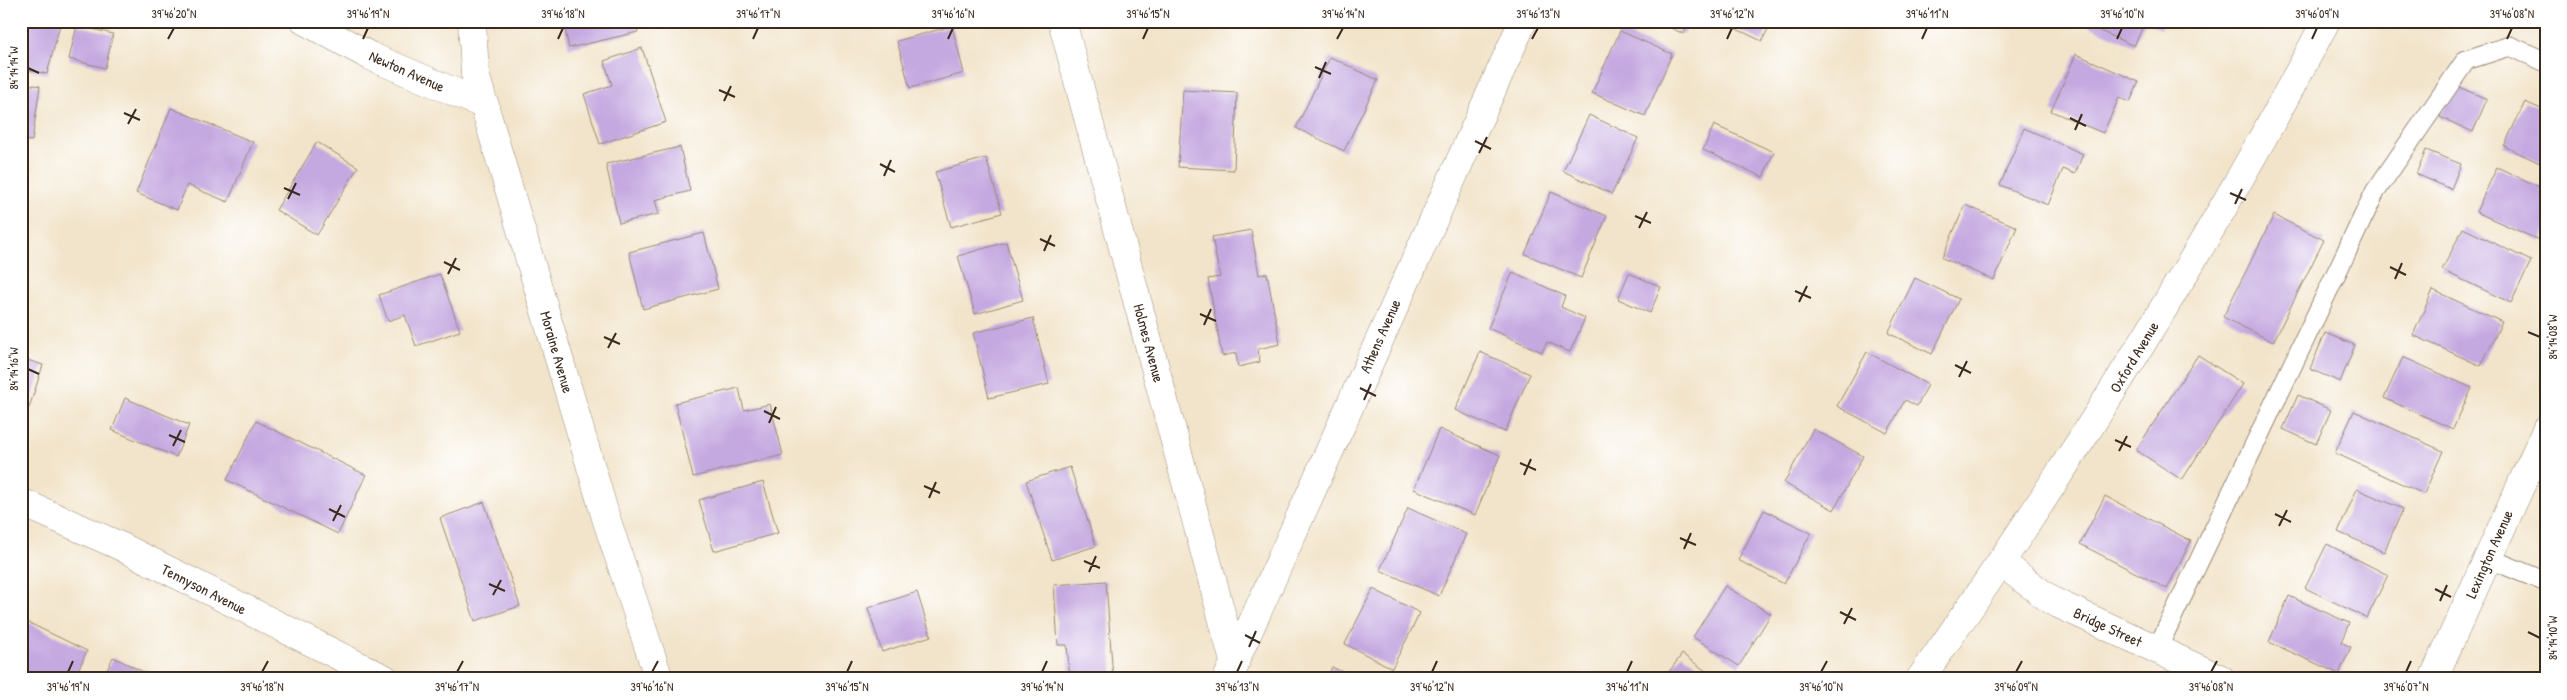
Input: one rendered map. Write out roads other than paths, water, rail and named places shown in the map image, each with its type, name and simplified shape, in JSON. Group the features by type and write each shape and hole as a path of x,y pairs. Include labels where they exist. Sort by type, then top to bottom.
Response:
{"street":[{"name":"Newton Avenue","path":"305,21 370,56 485,105"},
{"name":"Moraine Avenue","path":"472,21 475,74 606,518 659,679"},
{"name":"Holmes Avenue","path":"1062,21 1231,672"},
{"name":"Athens Avenue","path":"1231,672 1295,524 1522,21"},
{"name":"Oxford Avenue","path":"1920,679 2002,563 2113,393 2226,205 2326,21"},
{"name":"Lexington Avenue","path":"2433,679 2546,430"},
{"name":"Tennyson Avenue","path":"21,502 120,546 385,679"},
{"name":"Bridge Street","path":"2002,563 2052,601 2221,679"}],"lane":[{"path":"2157,649 2375,192 2466,60 2510,46 2546,62"},
{"path":"2488,558 2546,582"}]}
